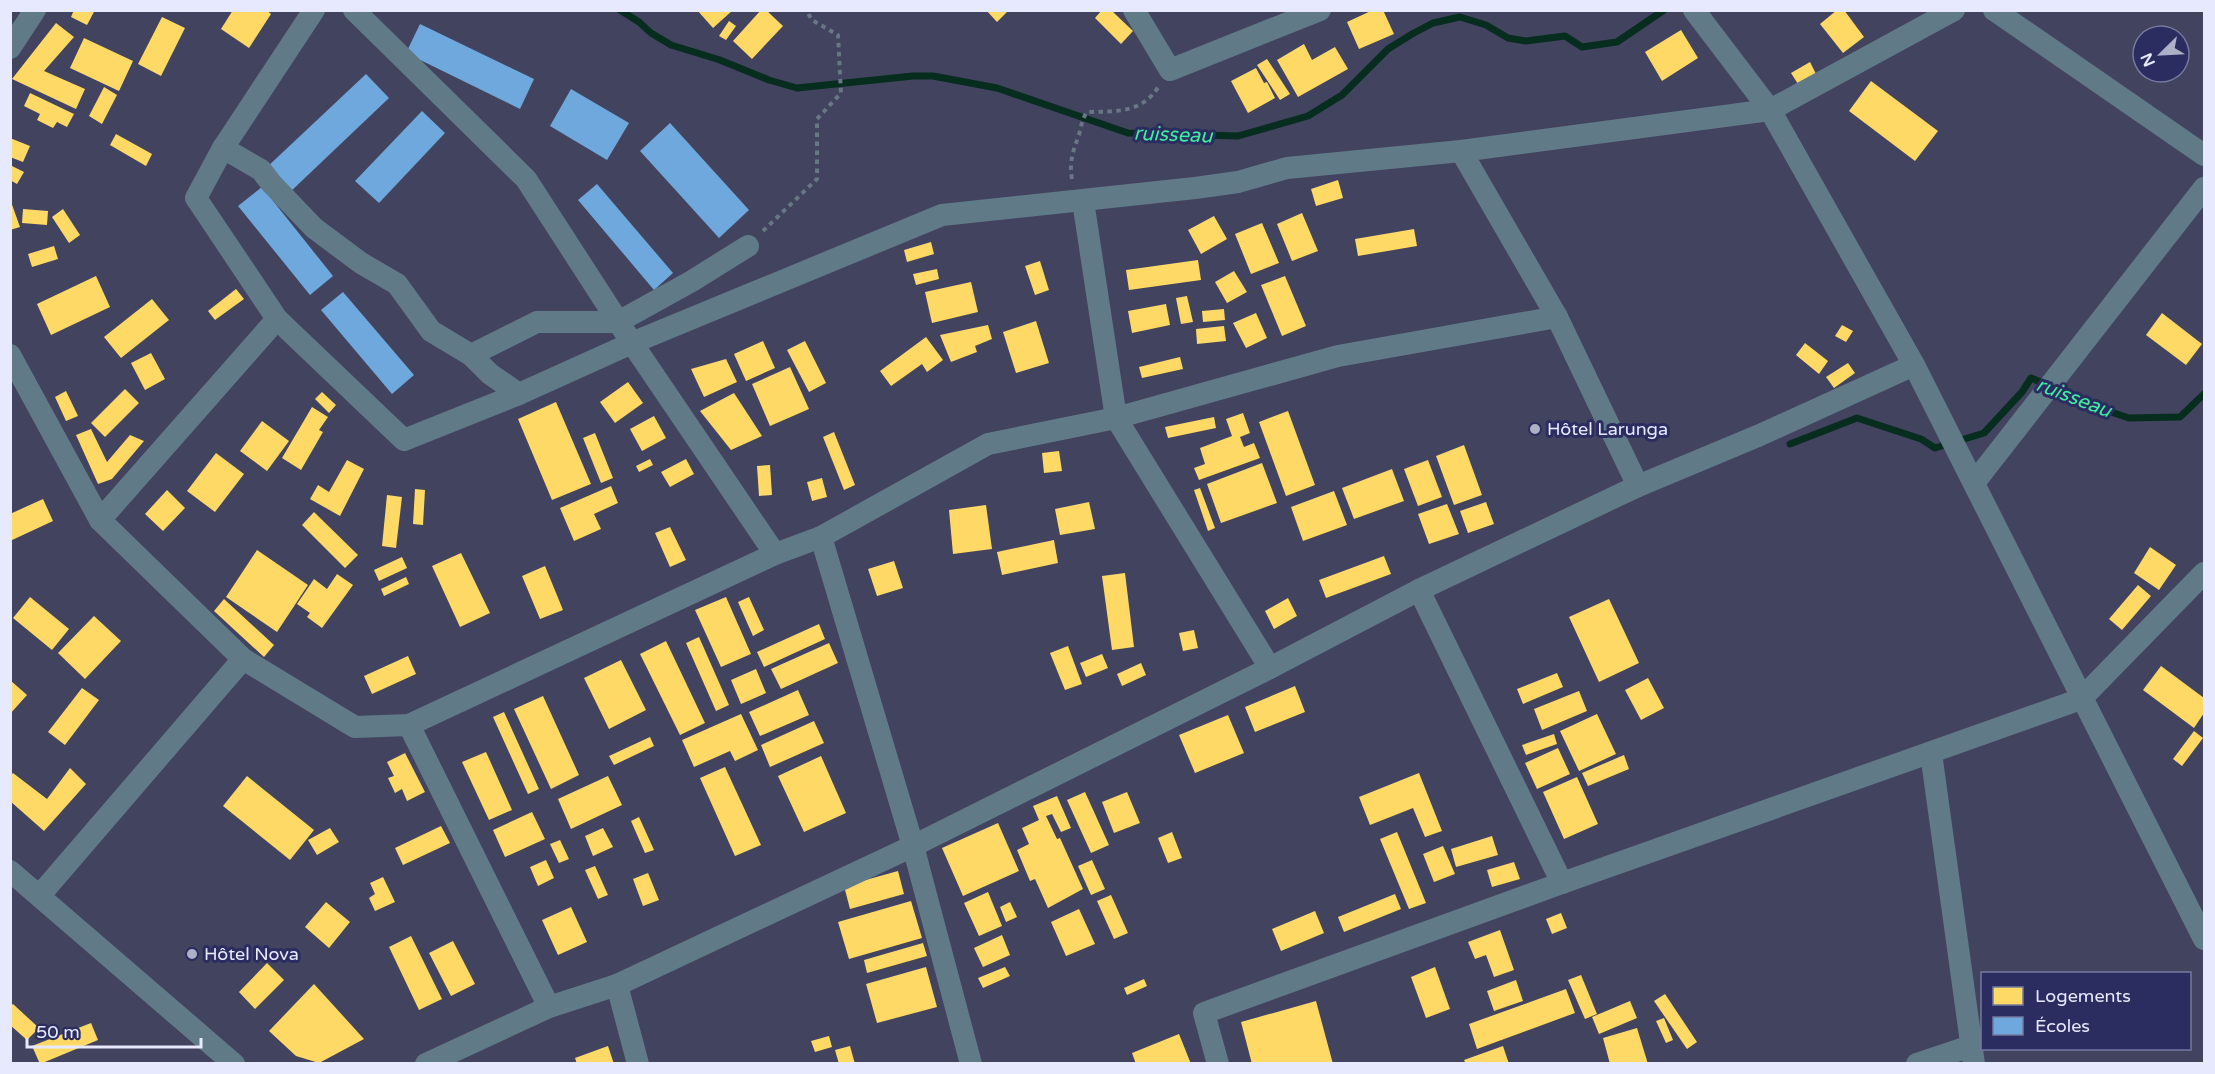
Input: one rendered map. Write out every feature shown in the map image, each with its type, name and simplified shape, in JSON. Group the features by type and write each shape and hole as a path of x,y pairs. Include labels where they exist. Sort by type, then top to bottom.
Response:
{"street":[{"path":"10,48 35,10"},
{"path":"314,10 223,148 196,198 277,319 404,440 519,394 632,343 942,215 1238,182 1287,168 1461,151 1770,110 1954,10"},
{"path":"354,10 526,179 618,322 775,554"},
{"path":"1134,10 1170,70 1320,10"},
{"path":"1994,10 2205,155"},
{"path":"1700,17 1770,110 1914,365 2205,939"},
{"path":"223,148 261,170 314,228 361,263 397,284 431,331 471,356 490,374 519,394"},
{"path":"1461,151 1557,317 1638,486"},
{"path":"1974,483 2205,188"},
{"path":"1083,201 1116,418 1270,668"},
{"path":"471,356 537,322 618,322 692,281 748,246"},
{"path":"10,355 100,520 243,659 355,727 409,725 775,554 821,537 988,444 1116,418 1338,356 1557,317"},
{"path":"100,520 277,319"},
{"path":"426,1064 549,1007 617,985 913,846 1270,668 1419,590 1638,486 1914,365"},
{"path":"821,537 913,846 971,1064"},
{"path":"1218,1064 1204,1013 1562,883 2082,699 2205,573"},
{"path":"1419,590 1562,883"},
{"path":"40,895 243,659"},
{"path":"409,725 549,1007"},
{"path":"1917,1064 1973,1055 1931,753"},
{"path":"11,871 234,1064"},
{"path":"617,985 638,1064"}],"path":[{"path":"748,246 817,178 817,119 841,93 838,35 812,20 806,10"},
{"path":"1083,201 1072,183 1070,168 1072,152 1083,117 1088,112 1129,111 1154,94 1170,70"}],"building: Logements":[{"path":"74,10 95,10 87,25 71,17"},
{"path":"233,10 266,10 271,14 249,48 221,29"},
{"path":"697,10 733,10 713,28"},
{"path":"761,10 766,10 783,26 752,59 733,41"},
{"path":"986,10 1009,10 997,22"},
{"path":"1102,10 1111,10 1133,31 1121,44 1095,18"},
{"path":"1373,10 1383,10 1394,34 1359,49 1347,22"},
{"path":"1837,10 1844,10 1864,37 1843,53 1820,24"},
{"path":"162,17 185,28 161,76 138,64"},
{"path":"729,21 736,26 726,40 719,36"},
{"path":"56,23 74,37 44,71 85,89 76,109 12,79"},
{"path":"1681,30 1698,58 1662,81 1645,52"},
{"path":"84,38 133,61 119,91 70,68"},
{"path":"1304,44 1312,60 1335,47 1348,69 1298,97 1277,60"},
{"path":"1267,59 1290,94 1280,100 1257,65"},
{"path":"1810,62 1816,74 1798,84 1791,73"},
{"path":"1256,68 1264,83 1267,82 1275,98 1248,113 1231,81"},
{"path":"1871,81 1938,131 1915,161 1849,111"},
{"path":"104,87 117,95 102,124 89,116"},
{"path":"30,93 74,114 67,127 57,122 53,128 37,120 40,114 24,106"},
{"path":"116,134 152,154 146,166 110,145"},
{"path":"10,138 30,146 23,162 10,157"},
{"path":"10,165 24,172 17,184 10,180"},
{"path":"1338,180 1343,198 1316,206 1311,189"},
{"path":"10,199 20,227 10,230"},
{"path":"23,209 48,211 47,225 22,223"},
{"path":"63,209 80,235 69,243 52,217"},
{"path":"1302,213 1318,251 1292,261 1277,224"},
{"path":"1214,216 1227,239 1201,254 1188,230"},
{"path":"1262,223 1279,263 1251,274 1235,234"},
{"path":"1414,229 1417,246 1358,256 1355,239"},
{"path":"931,242 934,254 907,262 904,250"},
{"path":"54,246 58,259 32,267 28,254"},
{"path":"1198,260 1201,280 1129,290 1126,270"},
{"path":"1040,261 1049,290 1035,295 1025,266"},
{"path":"937,269 939,279 916,285 913,274"},
{"path":"1234,271 1247,292 1227,303 1215,282"},
{"path":"96,276 110,307 51,335 37,304"},
{"path":"1285,276 1306,326 1282,336 1261,285"},
{"path":"971,282 978,312 932,323 925,292"},
{"path":"236,289 244,299 215,320 208,311"},
{"path":"1187,296 1193,322 1181,324 1176,298"},
{"path":"152,299 169,320 121,358 104,337"},
{"path":"1166,304 1170,325 1132,333 1128,311"},
{"path":"1224,309 1225,320 1203,322 1202,311"},
{"path":"1256,313 1267,338 1246,348 1233,323"},
{"path":"2162,313 2202,344 2186,365 2146,335"},
{"path":"1036,321 1049,363 1016,373 1003,332"},
{"path":"988,325 992,339 975,346 977,352 951,362 940,335"},
{"path":"1842,325 1853,331 1846,342 1835,336"},
{"path":"1224,326 1226,341 1197,344 1196,329"},
{"path":"926,337 943,360 927,372 922,364 891,386 880,371"},
{"path":"763,341 775,368 746,381 734,354"},
{"path":"805,341 826,383 809,392 787,350"},
{"path":"1805,343 1828,361 1819,374 1796,355"},
{"path":"151,353 165,379 145,390 131,363"},
{"path":"1180,357 1183,369 1142,378 1139,367"},
{"path":"726,359 737,382 704,397 691,369"},
{"path":"1848,363 1855,373 1834,388 1826,377"},
{"path":"790,367 809,409 770,426 752,384"},
{"path":"628,382 643,403 615,423 600,402"},
{"path":"125,389 139,403 105,437 91,423"},
{"path":"66,391 78,416 66,421 55,397"},
{"path":"322,392 336,405 329,413 315,399"},
{"path":"734,393 762,436 731,450 700,411"},
{"path":"556,402 591,484 552,500 518,419"},
{"path":"312,407 328,417 319,430 323,432 301,470 282,458"},
{"path":"1288,411 1315,485 1286,496 1259,422"},
{"path":"1243,413 1250,433 1240,437 1244,447 1254,443 1260,458 1199,480 1194,468 1205,464 1200,448 1232,436 1226,419"},
{"path":"654,416 666,438 642,451 630,429"},
{"path":"1214,417 1216,428 1168,438 1165,427"},
{"path":"262,421 289,441 267,471 240,451"},
{"path":"91,429 107,462 130,435 144,441 112,479 98,484 76,435"},
{"path":"834,432 855,485 844,490 823,437"},
{"path":"595,433 613,478 601,483 583,438"},
{"path":"1464,445 1482,495 1454,505 1436,456"},
{"path":"1059,451 1062,471 1044,473 1042,453"},
{"path":"216,453 244,474 215,512 187,491"},
{"path":"650,459 653,465 639,472 636,466"},
{"path":"686,459 694,474 670,487 661,472"},
{"path":"347,460 364,469 340,516 310,499 318,485 329,492"},
{"path":"1428,460 1442,497 1418,506 1404,469"},
{"path":"1262,463 1277,503 1221,523 1207,484"},
{"path":"770,465 772,495 759,496 757,466"},
{"path":"1392,469 1404,501 1354,519 1342,488"},
{"path":"822,478 827,497 812,501 807,482"},
{"path":"611,486 618,503 594,514 601,529 574,541 560,508"},
{"path":"1200,488 1215,528 1208,531 1194,490"},
{"path":"415,489 425,490 423,525 413,524"},
{"path":"167,490 185,508 163,531 145,514"},
{"path":"1334,491 1347,525 1303,541 1291,507"},
{"path":"387,495 402,497 396,548 382,546"},
{"path":"43,499 53,521 10,541 10,514"},
{"path":"1089,502 1095,529 1060,535 1055,509"},
{"path":"1486,502 1494,524 1468,533 1460,511"},
{"path":"1447,504 1459,534 1429,544 1418,514"},
{"path":"986,505 992,549 953,554 949,510"},
{"path":"314,512 358,555 345,568 302,525"},
{"path":"670,527 686,560 670,567 655,533"},
{"path":"1054,540 1058,563 1002,575 997,552"},
{"path":"2150,547 2176,565 2159,590 2134,573"},
{"path":"257,550 308,585 277,632 226,597"},
{"path":"461,553 490,613 460,627 432,566"},
{"path":"1384,556 1391,574 1326,598 1319,580"},
{"path":"402,557 407,568 379,581 374,570"},
{"path":"894,561 903,588 877,596 868,569"},
{"path":"545,566 563,610 540,619 522,576"},
{"path":"1125,573 1134,647 1112,650 1102,576"},
{"path":"337,574 353,585 322,628 307,617 310,613 297,604 314,579 327,589"},
{"path":"406,577 409,584 384,596 381,589"},
{"path":"2138,585 2151,596 2122,630 2109,619"},
{"path":"30,597 69,629 52,650 13,618"},
{"path":"726,597 751,654 721,667 695,610"},
{"path":"749,597 764,630 753,636 738,602"},
{"path":"1288,598 1297,616 1274,629 1265,611"},
{"path":"224,599 274,645 264,657 214,611"},
{"path":"1609,599 1639,663 1599,682 1569,617"},
{"path":"94,616 121,641 85,679 58,653"},
{"path":"819,624 825,639 764,667 757,652"},
{"path":"1194,630 1198,648 1183,651 1179,633"},
{"path":"699,637 729,705 716,711 686,643"},
{"path":"666,641 705,723 680,735 640,654"},
{"path":"829,643 838,663 781,689 771,669"},
{"path":"1068,646 1082,684 1065,690 1050,653"},
{"path":"1102,654 1108,668 1086,677 1080,663"},
{"path":"408,656 416,674 372,694 364,676"},
{"path":"621,660 646,710 609,729 584,678"},
{"path":"1141,663 1146,675 1122,686 1117,674"},
{"path":"2161,666 2204,698 2204,713 2194,728 2143,690"},
{"path":"756,669 766,693 741,704 731,680"},
{"path":"1557,673 1563,687 1523,704 1517,689"},
{"path":"1648,678 1664,708 1641,720 1625,690"},
{"path":"10,680 27,695 10,714"},
{"path":"1295,686 1305,712 1255,732 1245,707"},
{"path":"82,688 99,700 65,745 48,732"},
{"path":"798,690 809,715 760,736 749,712"},
{"path":"1579,691 1587,711 1542,730 1534,709"},
{"path":"543,696 579,775 551,789 514,709"},
{"path":"504,712 539,789 528,794 493,717"},
{"path":"741,714 758,750 735,761 730,751 694,767 682,740"},
{"path":"1597,714 1616,754 1579,771 1560,731"},
{"path":"1228,715 1244,753 1195,773 1179,735"},
{"path":"814,721 824,743 770,767 761,745"},
{"path":"2194,731 2203,738 2182,766 2173,759"},
{"path":"1554,734 1557,744 1526,755 1522,745"},
{"path":"650,737 654,746 614,765 609,756"},
{"path":"1558,748 1570,774 1537,789 1525,763"},
{"path":"486,752 512,810 489,820 462,762"},
{"path":"405,753 425,792 407,801 402,789 395,793 388,778 394,776 387,762"},
{"path":"1624,755 1629,769 1588,786 1582,773"},
{"path":"821,756 846,813 804,832 778,776"},
{"path":"725,767 761,845 735,856 700,778"},
{"path":"70,768 86,784 44,831 10,801 10,776 13,773 47,799"},
{"path":"1419,773 1442,831 1425,837 1413,808 1370,825 1359,797"},
{"path":"247,776 314,830 290,860 223,806"},
{"path":"608,776 622,805 571,829 558,799"},
{"path":"1577,777 1598,824 1564,839 1543,792"},
{"path":"1085,792 1109,845 1091,853 1067,800"},
{"path":"1127,792 1140,823 1114,833 1102,802"},
{"path":"1057,796 1071,828 1061,832 1052,814 1046,816 1057,839 1060,838 1083,889 1048,908 1035,879 1030,881 1017,850 1029,844 1022,828 1039,820 1033,806"},
{"path":"532,812 545,839 505,857 493,830"},
{"path":"639,817 654,850 645,853 631,821"},
{"path":"998,823 1019,871 963,896 942,848"},
{"path":"441,826 450,843 403,865 395,848"},
{"path":"330,828 339,842 317,855 308,840"},
{"path":"603,828 613,847 593,856 585,836"},
{"path":"1172,832 1182,858 1168,863 1158,838"},
{"path":"1397,832 1426,903 1409,909 1380,839"},
{"path":"1492,836 1498,855 1456,867 1451,849"},
{"path":"560,840 569,859 559,863 550,844"},
{"path":"1443,846 1455,874 1434,882 1423,854"},
{"path":"546,860 554,878 538,886 530,867"},
{"path":"1092,860 1105,889 1091,895 1078,866"},
{"path":"1514,862 1520,879 1492,887 1487,870"},
{"path":"595,866 608,895 598,899 585,870"},
{"path":"898,871 904,894 850,909 844,886"},
{"path":"648,873 659,900 643,906 633,879"},
{"path":"383,877 395,902 375,911 369,898 375,894 370,883"},
{"path":"988,892 1002,926 979,936 964,903"},
{"path":"1395,894 1401,909 1344,932 1338,917"},
{"path":"1111,895 1128,933 1114,939 1097,901"},
{"path":"911,901 922,938 849,959 838,922"},
{"path":"326,902 350,922 329,948 305,927"},
{"path":"1010,902 1017,917 1006,922 1000,907"},
{"path":"571,907 587,942 558,955 542,920"},
{"path":"1079,909 1095,944 1066,956 1051,922"},
{"path":"1315,911 1324,933 1281,951 1272,929"},
{"path":"1561,913 1567,928 1552,934 1546,919"},
{"path":"1500,930 1514,970 1494,977 1486,955 1475,959 1468,942"},
{"path":"1002,935 1010,955 983,967 974,948"},
{"path":"411,936 442,999 419,1010 389,947"},
{"path":"453,941 475,984 451,996 429,953"},
{"path":"923,943 927,956 867,973 864,960"},
{"path":"267,963 284,980 255,1009 239,992"},
{"path":"926,967 937,1007 877,1023 866,984"},
{"path":"1005,967 1010,976 983,988 978,978"},
{"path":"1435,967 1450,1009 1426,1018 1411,977"},
{"path":"1581,975 1597,1014 1585,1019 1568,980"},
{"path":"1144,979 1147,986 1127,995 1124,988"},
{"path":"1516,980 1523,1001 1494,1011 1487,991"},
{"path":"314,984 364,1039 319,1063 296,1056 269,1031"},
{"path":"1566,989 1575,1013 1477,1049 1469,1024"},
{"path":"1665,994 1697,1042 1687,1049 1654,1001"},
{"path":"1316,1001 1333,1064 1252,1064 1241,1022"},
{"path":"1630,1001 1637,1018 1599,1034 1592,1017"},
{"path":"13,1004 39,1028 27,1040 10,1025 10,1006"},
{"path":"1664,1018 1673,1040 1666,1043 1656,1021"},
{"path":"91,1023 98,1040 40,1064 32,1046"},
{"path":"1637,1028 1648,1064 1610,1064 1603,1038"},
{"path":"1179,1034 1191,1064 1136,1064 1132,1053"},
{"path":"829,1036 832,1047 815,1052 811,1041"},
{"path":"608,1046 614,1064 577,1064 575,1058"},
{"path":"850,1046 855,1064 839,1064 835,1050"},
{"path":"1503,1046 1509,1064 1466,1064 1464,1060"}],"building: Écoles":[{"path":"420,24 534,79 520,109 406,53"},
{"path":"366,74 389,98 288,194 265,169"},
{"path":"571,89 629,123 607,160 550,126"},
{"path":"422,111 445,133 379,203 355,181"},
{"path":"670,123 749,210 719,238 640,151"},
{"path":"597,184 673,273 654,290 578,200"},
{"path":"262,187 333,276 310,295 238,206"},
{"path":"343,292 414,375 392,394 321,310"}],"waterway":[{"name":"ruisseau","path":"620,10 671,45 797,88 933,76 997,88 1128,133 1238,136 1308,116 1342,95 1388,49 1433,23 1460,17 1486,25 1508,38 1526,41 1565,36 1582,47 1617,42 1664,10"},
{"name":"ruisseau","path":"1790,444 1857,418 1921,439 1935,448 1984,433 2022,392 2031,378 2093,406 2129,418 2180,417 2204,394"}],"place":[{"name":"Hôtel Larunga","path":"1535,429"},
{"name":"Hôtel Nova","path":"192,954"}]}
